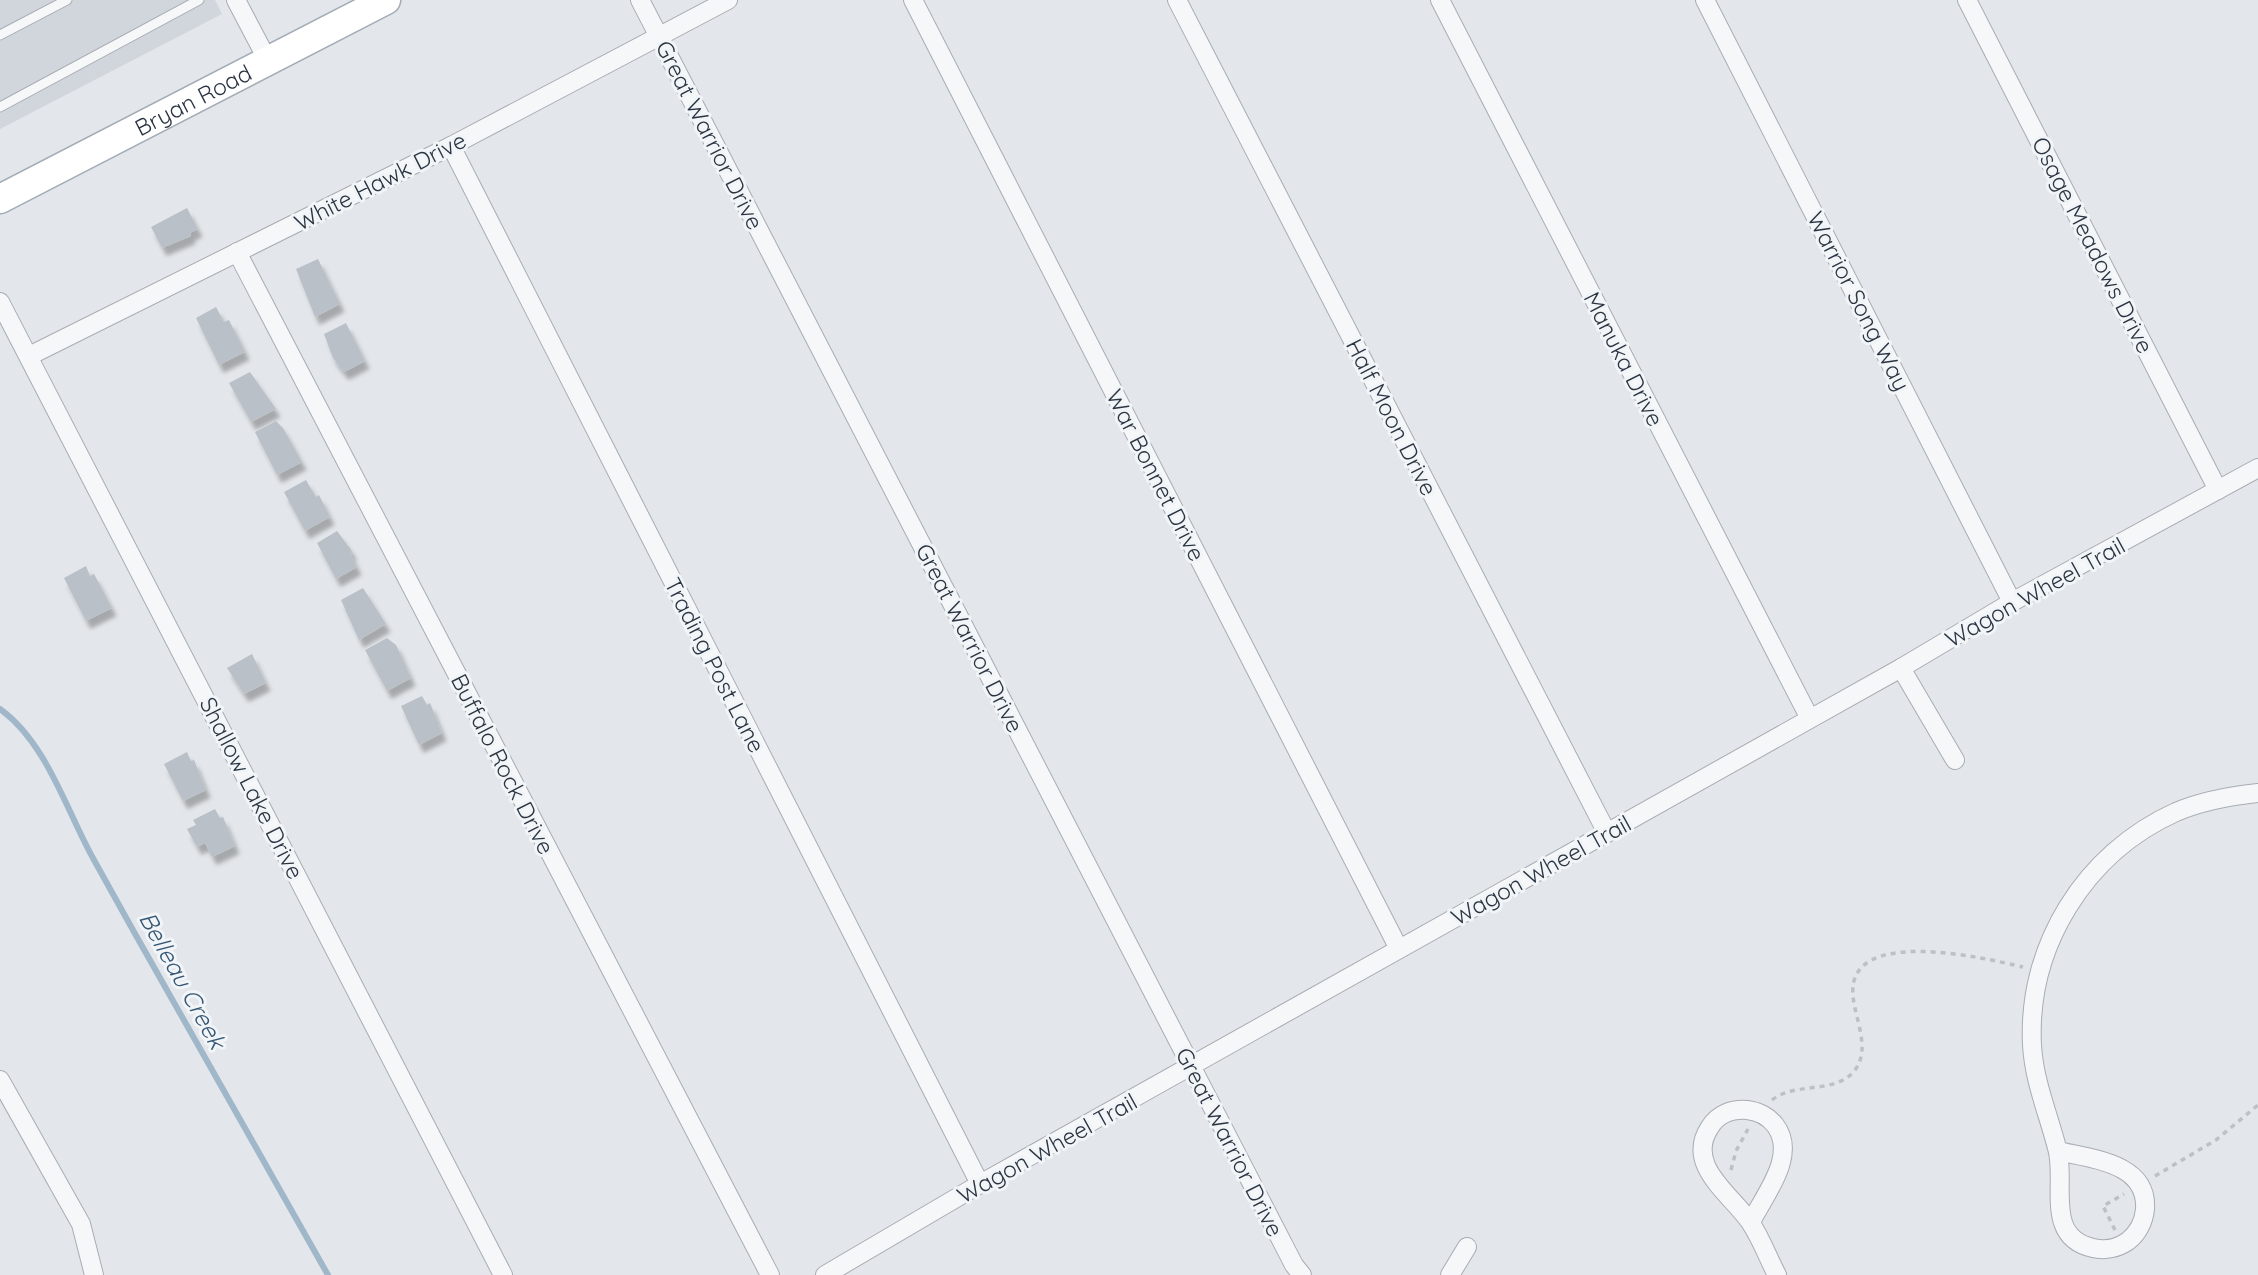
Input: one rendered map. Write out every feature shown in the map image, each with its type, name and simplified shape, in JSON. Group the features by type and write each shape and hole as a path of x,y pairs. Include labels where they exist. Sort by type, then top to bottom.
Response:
{"main road":[{"name":"Bryan Road","path":"0,199 386,0"}],"street":[{"path":"236,0 268,61"},
{"name":"Great Warrior Drive","path":"640,0 1191,1067 1294,1265 1302,1275"},
{"name":"White Hawk Drive","path":"29,356 451,146 728,0"},
{"name":"War Bonnet Drive","path":"913,0 1399,949"},
{"name":"Half Moon Drive","path":"1177,0 1607,833"},
{"name":"Manuka Drive","path":"1440,0 1809,717"},
{"name":"Warrior Song Way","path":"1705,0 2012,602"},
{"name":"Osage Meadows Drive","path":"1968,0 2218,489"},
{"name":"Trading Post Lane","path":"451,146 980,1184"},
{"name":"Buffalo Rock Drive","path":"237,252 770,1275"},
{"name":"Shallow Lake Drive","path":"0,302 503,1275"},
{"name":"Wagon Wheel Trail","path":"825,1275 980,1184 1809,717 1901,668 2012,602 2258,468"},
{"path":"1901,668 1955,760"},
{"path":"2058,1150 2112,1164 2136,1179 2146,1203 2144,1217 2130,1239 2119,1246 2097,1249 2078,1242 2070,1234 2059,1210 2058,1150 2035,1071 2032,1016 2042,963 2064,913 2096,869 2133,836 2151,825 2205,802 2258,793"},
{"path":"0,1080 81,1224 94,1275"},
{"path":"1751,1223 1782,1162 1783,1147 1773,1123 1752,1110 1738,1110 1720,1117 1709,1128 1703,1143 1703,1159 1711,1175 1751,1223 1777,1275"},
{"path":"1450,1275 1467,1247"}],"lane":[{"path":"0,35 67,0"},
{"path":"0,107 199,0"}],"path":[{"path":"1767,1104 1791,1090 1842,1081 1858,1067 1862,1045 1852,994 1853,977 1857,968 1865,963 1891,954 1919,951 1989,959 2027,969"},
{"path":"2150,1179 2216,1140 2258,1105"},
{"path":"1729,1179 1736,1151 1753,1122"},
{"path":"2118,1235 2103,1206 2130,1190"}],"shaded area":[{"path":"0,0 215,0 222,14 0,129"}],"building":[{"path":"187,208 198,229 190,233 191,236 162,248 151,227"},
{"path":"318,259 340,304 315,317 296,269"},
{"path":"216,307 224,322 229,320 245,352 219,365 196,318"},
{"path":"346,323 365,361 344,372 333,358 324,334"},
{"path":"250,372 276,409 251,422 229,383"},
{"path":"276,421 283,428 302,462 277,475 255,432"},
{"path":"306,480 316,497 319,495 330,517 305,531 284,492"},
{"path":"337,531 352,551 350,553 357,567 336,579 317,543"},
{"path":"86,566 90,576 94,574 112,608 86,621 64,578"},
{"path":"363,588 386,624 359,640 341,600"},
{"path":"387,638 396,645 411,678 387,691 365,650"},
{"path":"252,654 266,683 244,694 227,668"},
{"path":"422,696 427,705 430,703 442,733 419,745 401,706"},
{"path":"187,752 191,761 194,760 206,790 183,801 164,764"},
{"path":"215,809 220,818 223,817 235,846 212,857 205,843 197,847 187,829 196,825 193,820"}],"waterway":[{"name":"Belleau Creek","path":"0,709 31,740 43,759 94,860 328,1275"}]}
